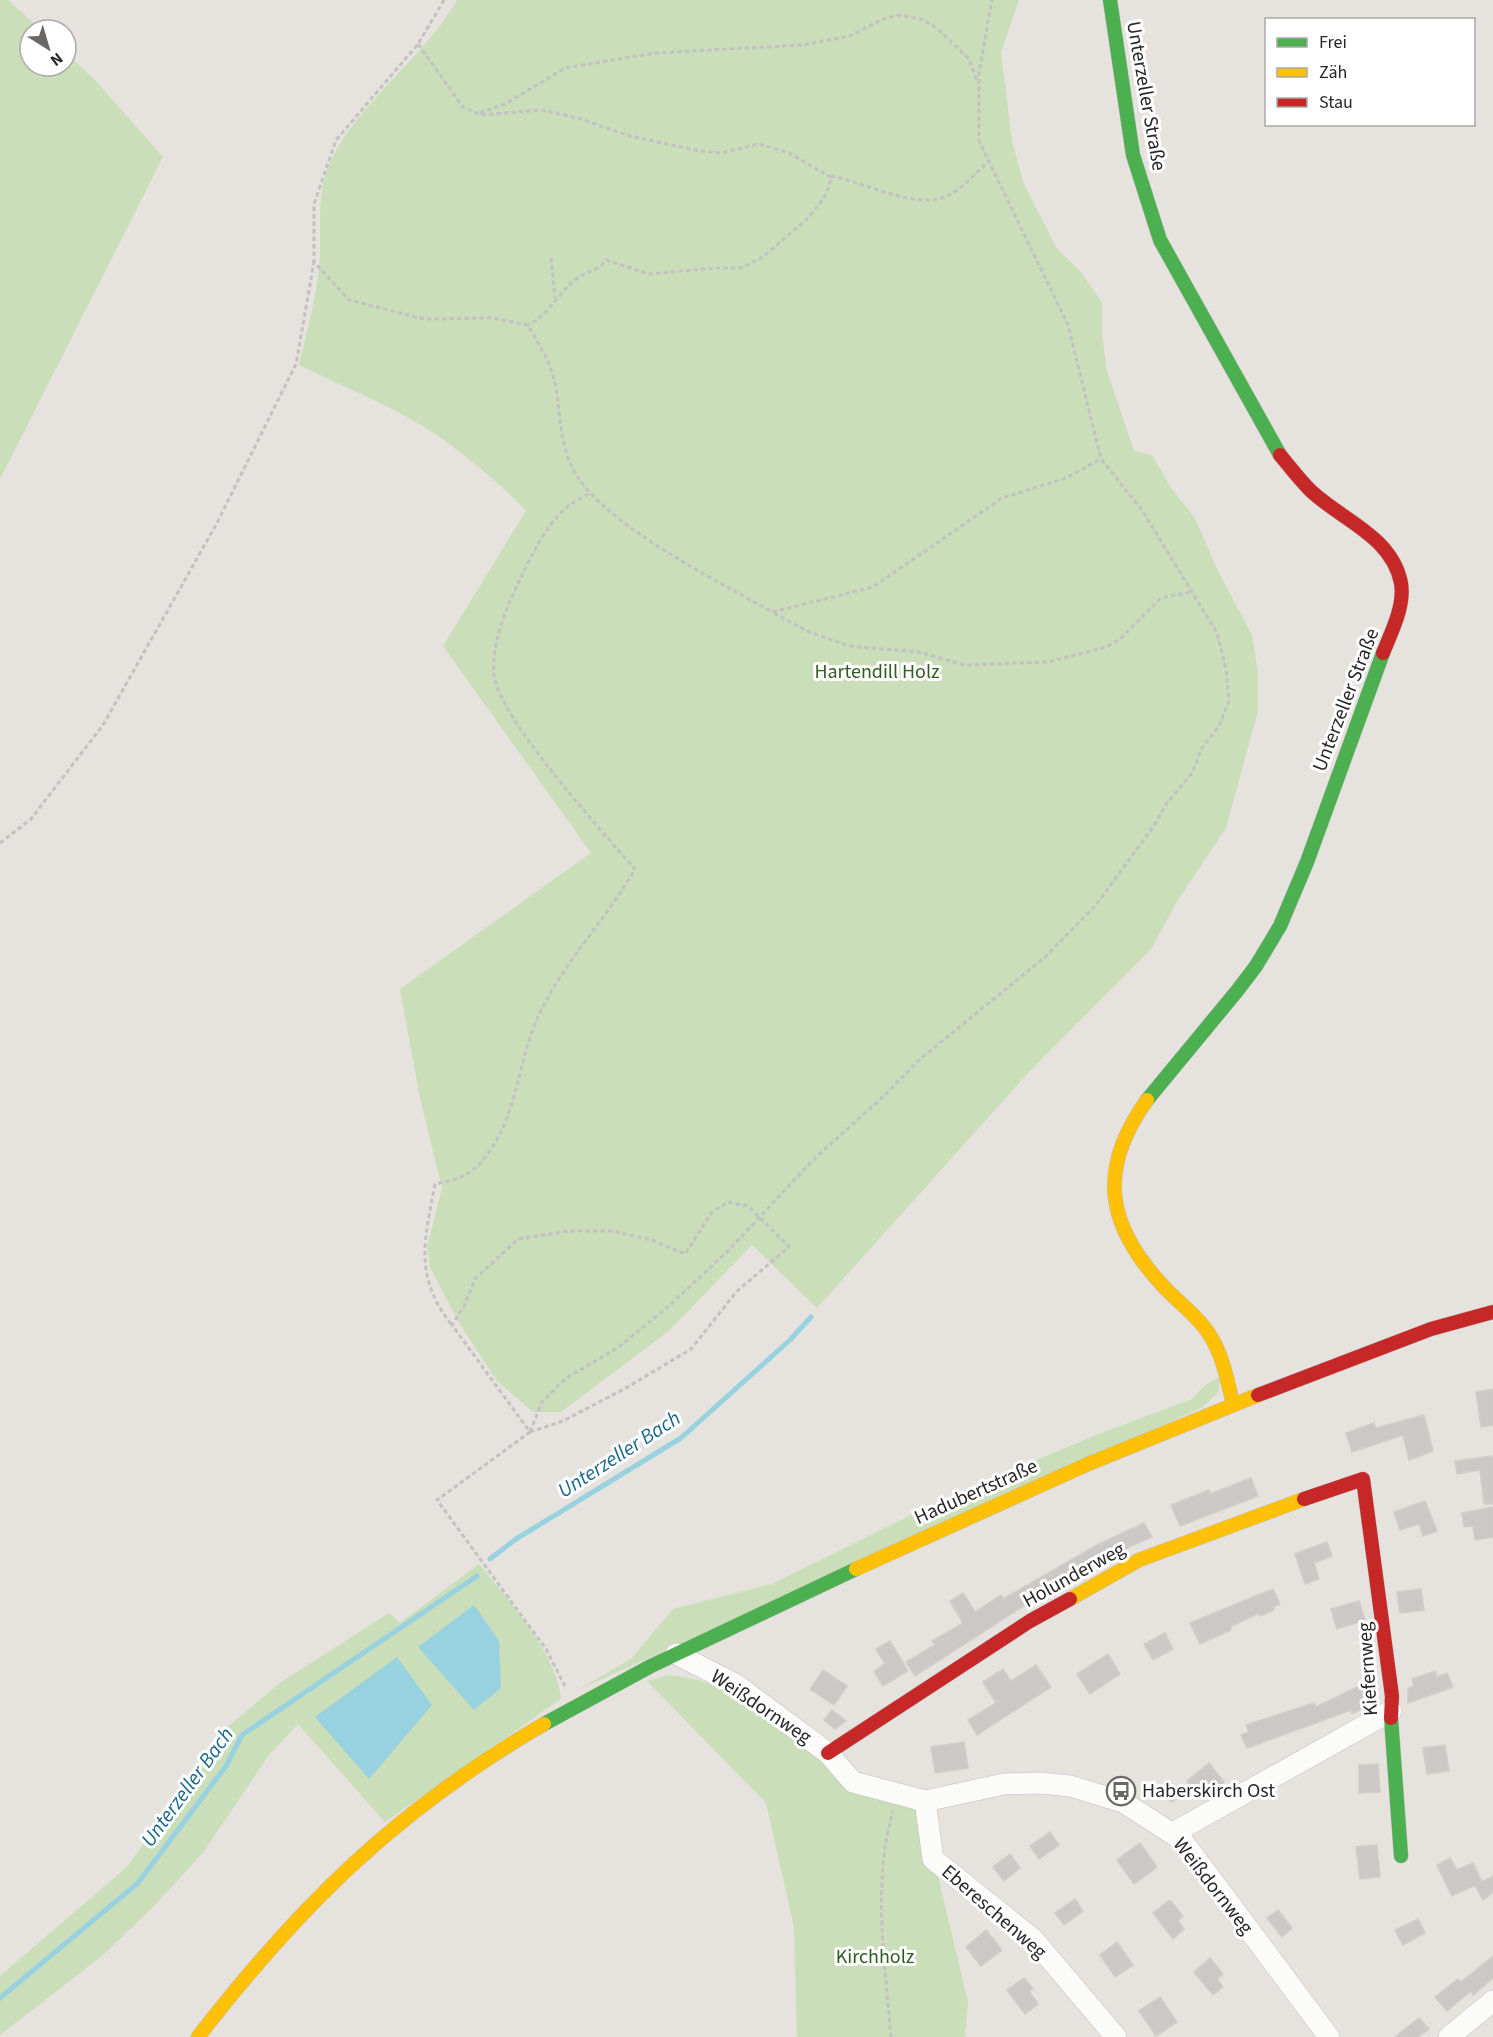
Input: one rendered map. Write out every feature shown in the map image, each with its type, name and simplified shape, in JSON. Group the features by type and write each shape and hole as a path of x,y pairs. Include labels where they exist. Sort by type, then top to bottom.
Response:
{"street":[{"name":"Unterzeller Straße","path":"1110,0 1133,155 1160,240 1279,454 1311,491 1382,545 1391,558 1401,584 1397,618 1300,883 1279,929 1236,994 1140,1112 1124,1142 1117,1164 1114,1202 1131,1246 1174,1298 1212,1337 1219,1350 1233,1403"},
{"name":"Hadubertstraße","path":"198,2037 256,1961 335,1878 389,1830 494,1753 568,1708 676,1654 1012,1496 1233,1403 1436,1328 1493,1311"},
{"name":"Kiefernweg","path":"1363,1479 1382,1601 1392,1695 1390,1711 1401,1856"},
{"name":"Holunderweg","path":"828,1753 1030,1621 1139,1560 1254,1516 1363,1479"},
{"name":"Weißdornweg","path":"676,1654 735,1684 828,1753 853,1782 926,1801 1004,1784 1070,1786 1124,1802 1182,1840 1320,2034"},
{"path":"1173,1833 1390,1711"},
{"name":"Ebereschenweg","path":"926,1801 933,1859 1032,1939 1116,2037"},
{"path":"1449,2037 1493,2001"}],"path":[{"path":"0,843 31,819 103,725 217,523 296,364 314,262 314,204 336,140 418,44 444,0"},
{"path":"530,1432 542,1402 565,1379 619,1347 669,1306 729,1250 812,1161 885,1095 919,1060 1045,957 1096,905 1167,803 1192,773 1202,748 1219,726 1229,701 1226,669 1217,633 1142,510 1101,459 1068,325 979,141 978,85 992,0"},
{"path":"478,113 507,103 565,68 656,53 802,45 850,36 883,19 899,15 924,20 957,45 969,59 978,85"},
{"path":"418,44 463,107 478,113 512,114 541,110 578,118 630,136 692,150 721,153 759,144 789,153 831,176 923,200 950,194 989,161"},
{"path":"314,262 350,300 424,319 492,318 528,325 546,312 582,275 597,270 606,260 649,274 741,268 763,257 807,219 824,198 831,176"},
{"path":"551,258 556,300"},
{"path":"528,325 551,370 561,438 572,468 591,493 662,550 809,632 849,646 919,652 964,664 1048,662 1106,647 1120,639 1161,598 1191,592"},
{"path":"772,612 873,587 1002,498 1066,478 1101,459"},
{"path":"530,1432 438,1307 423,1250 435,1184 463,1178 492,1148 506,1115 525,1044 559,975 596,931 635,869 600,830 524,733 502,698 494,675 497,640 525,570 547,531 560,515 567,507 591,493"},
{"path":"452,1325 464,1306 475,1279 518,1239 568,1231 612,1231 652,1240 685,1254 712,1212 728,1202 748,1206 789,1247 737,1291 691,1348 626,1388 563,1421 530,1432 437,1500 546,1649 564,1682 568,1708"},
{"path":"891,2037 884,1958 884,1892 887,1834 898,1795"}],"green space":[{"path":"0,0 8,0 28,18 18,18 18,78 78,78 78,64 95,80 163,157 0,479"},
{"name":"Hartendill Holz","path":"457,0 1019,0 1001,52 1012,141 1023,182 1057,249 1081,272 1102,303 1102,335 1107,371 1134,451 1152,455 1171,488 1195,518 1217,569 1252,635 1258,673 1258,711 1226,828 1178,900 1151,949 1030,1071 817,1308 752,1245 670,1330 561,1412 533,1412 497,1381 459,1323 430,1267 427,1247 442,1188 420,1098 400,989 591,853 443,646 526,511 484,471 450,444 388,407 299,365 316,287 320,261 321,201 326,172 332,158 360,116 428,41"},
{"path":"1221,1376 1218,1392 1203,1407 578,1690 632,1658 673,1609 772,1584 942,1500 1096,1435 1192,1399 1204,1386"},
{"path":"479,1564 517,1610 541,1646 558,1681 561,1699 385,1822 298,1724 269,1755 202,1854 151,1909 102,1956 0,2035 0,1976 127,1867 226,1728 280,1683 389,1613 400,1623"},
{"name":"Kirchholz","path":"668,1675 717,1686 753,1707 826,1759 921,1805 968,2002 965,2037 797,2037 794,1927 766,1803 647,1681"}],"water":[{"path":"474,1605 499,1641 501,1688 474,1710 418,1647"},
{"path":"397,1657 432,1705 369,1779 315,1717"}],"building":[{"path":"1493,1389 1493,1425 1481,1427 1476,1392"},
{"path":"1424,1415 1433,1451 1409,1460 1403,1435 1352,1452 1346,1433 1374,1423 1376,1428"},
{"path":"1493,1456 1493,1504 1484,1504 1480,1470 1457,1474 1455,1461"},
{"path":"1251,1478 1258,1496 1180,1526 1171,1505 1209,1490 1210,1494"},
{"path":"1425,1501 1437,1531 1423,1536 1419,1524 1400,1530 1394,1512"},
{"path":"1493,1507 1493,1537 1475,1540 1473,1526 1464,1527 1462,1513"},
{"path":"1144,1523 1152,1537 1131,1546 1022,1607 915,1676 906,1662 935,1645 932,1641 963,1623 950,1601 963,1593 975,1612 1001,1595 1003,1599 1097,1545"},
{"path":"1327,1542 1332,1556 1314,1563 1319,1579 1305,1584 1295,1554"},
{"path":"1273,1589 1280,1604 1273,1607 1274,1610 1260,1616 1259,1613 1230,1627 1231,1630 1200,1644 1190,1623"},
{"path":"1421,1589 1424,1610 1400,1613 1397,1592"},
{"path":"1359,1601 1365,1620 1337,1629 1331,1609"},
{"path":"1165,1633 1173,1649 1153,1660 1144,1644"},
{"path":"890,1641 908,1671 883,1686 874,1671 885,1664 876,1649"},
{"path":"1108,1654 1120,1674 1090,1694 1077,1674"},
{"path":"1036,1665 1051,1687 977,1735 968,1720 996,1703 983,1682 1003,1669 1011,1681"},
{"path":"823,1670 847,1686 834,1705 810,1689"},
{"path":"1435,1671 1437,1677 1447,1673 1453,1687 1408,1703 1408,1688 1414,1686 1412,1679"},
{"path":"1363,1684 1372,1704 1352,1714 1351,1710 1247,1748 1241,1735 1249,1732 1246,1725 1314,1703 1316,1707"},
{"path":"832,1710 846,1721 835,1729 824,1720"},
{"path":"964,1742 968,1768 935,1773 931,1747"},
{"path":"1445,1745 1449,1771 1427,1774 1423,1748"},
{"path":"1209,1763 1224,1782 1203,1800 1187,1781"},
{"path":"1378,1764 1380,1792 1359,1793 1359,1765"},
{"path":"1168,1781 1181,1790 1173,1802 1160,1794"},
{"path":"1050,1832 1059,1845 1039,1859 1030,1846"},
{"path":"1140,1843 1157,1867 1134,1884 1117,1860"},
{"path":"1377,1845 1380,1877 1360,1879 1356,1847"},
{"path":"1010,1854 1020,1868 1004,1881 993,1867"},
{"path":"1450,1858 1457,1870 1473,1863 1482,1882 1452,1896 1437,1865"},
{"path":"1493,1876 1493,1892 1483,1900 1475,1885"},
{"path":"1075,1899 1083,1911 1064,1925 1055,1913"},
{"path":"1170,1900 1183,1916 1178,1921 1184,1929 1173,1939 1153,1913"},
{"path":"1278,1910 1292,1928 1282,1937 1267,1918"},
{"path":"1418,1919 1425,1933 1403,1945 1395,1930"},
{"path":"986,1930 1002,1950 981,1966 966,1947"},
{"path":"1117,1942 1133,1965 1115,1977 1100,1955"},
{"path":"1493,1956 1493,1978 1473,1995 1471,1991 1447,2011 1435,1997 1458,1979 1461,1982"},
{"path":"1210,1958 1223,1974 1217,1979 1223,1987 1213,1995 1194,1972"},
{"path":"1024,1978 1033,1989 1029,1991 1038,2004 1025,2014 1007,1990"},
{"path":"1160,1997 1177,2022 1156,2036 1139,2011"},
{"path":"1419,2018 1429,2029 1418,2037 1395,2037"}],"waterway":[{"name":"Unterzeller Bach","path":"490,1559 516,1539 681,1438 790,1340 811,1317"},
{"name":"Unterzeller Bach","path":"0,1998 138,1883 226,1766 242,1735 477,1576"}],"traffic: fast":[{"path":"1110,0 1133,155 1160,240 1280,455"},
{"path":"1147,1100 1237,991 1256,966 1280,926 1307,862 1383,653"},
{"path":"544,1724 651,1666 856,1569"},
{"path":"1391,1718 1401,1856"}],"traffic: slow":[{"path":"1147,1100 1131,1126 1120,1151 1115,1175 1115,1198 1120,1220 1145,1265 1199,1321 1214,1342 1233,1403"},
{"path":"856,1569 1088,1464 1258,1395"},
{"path":"1070,1599 1139,1560 1304,1499"},
{"path":"198,2037 275,1944 355,1862 443,1790 491,1756 544,1724"}],"traffic: jam":[{"path":"1280,455 1322,501 1376,541 1396,567 1401,583 1401,601 1383,653"},
{"path":"1258,1395 1431,1329 1493,1312"},
{"path":"1304,1499 1363,1479 1392,1696 1391,1718"},
{"path":"828,1753 1030,1621 1070,1599"}],"place":[{"name":"Haberskirch Ost","path":"1121,1791"}]}
